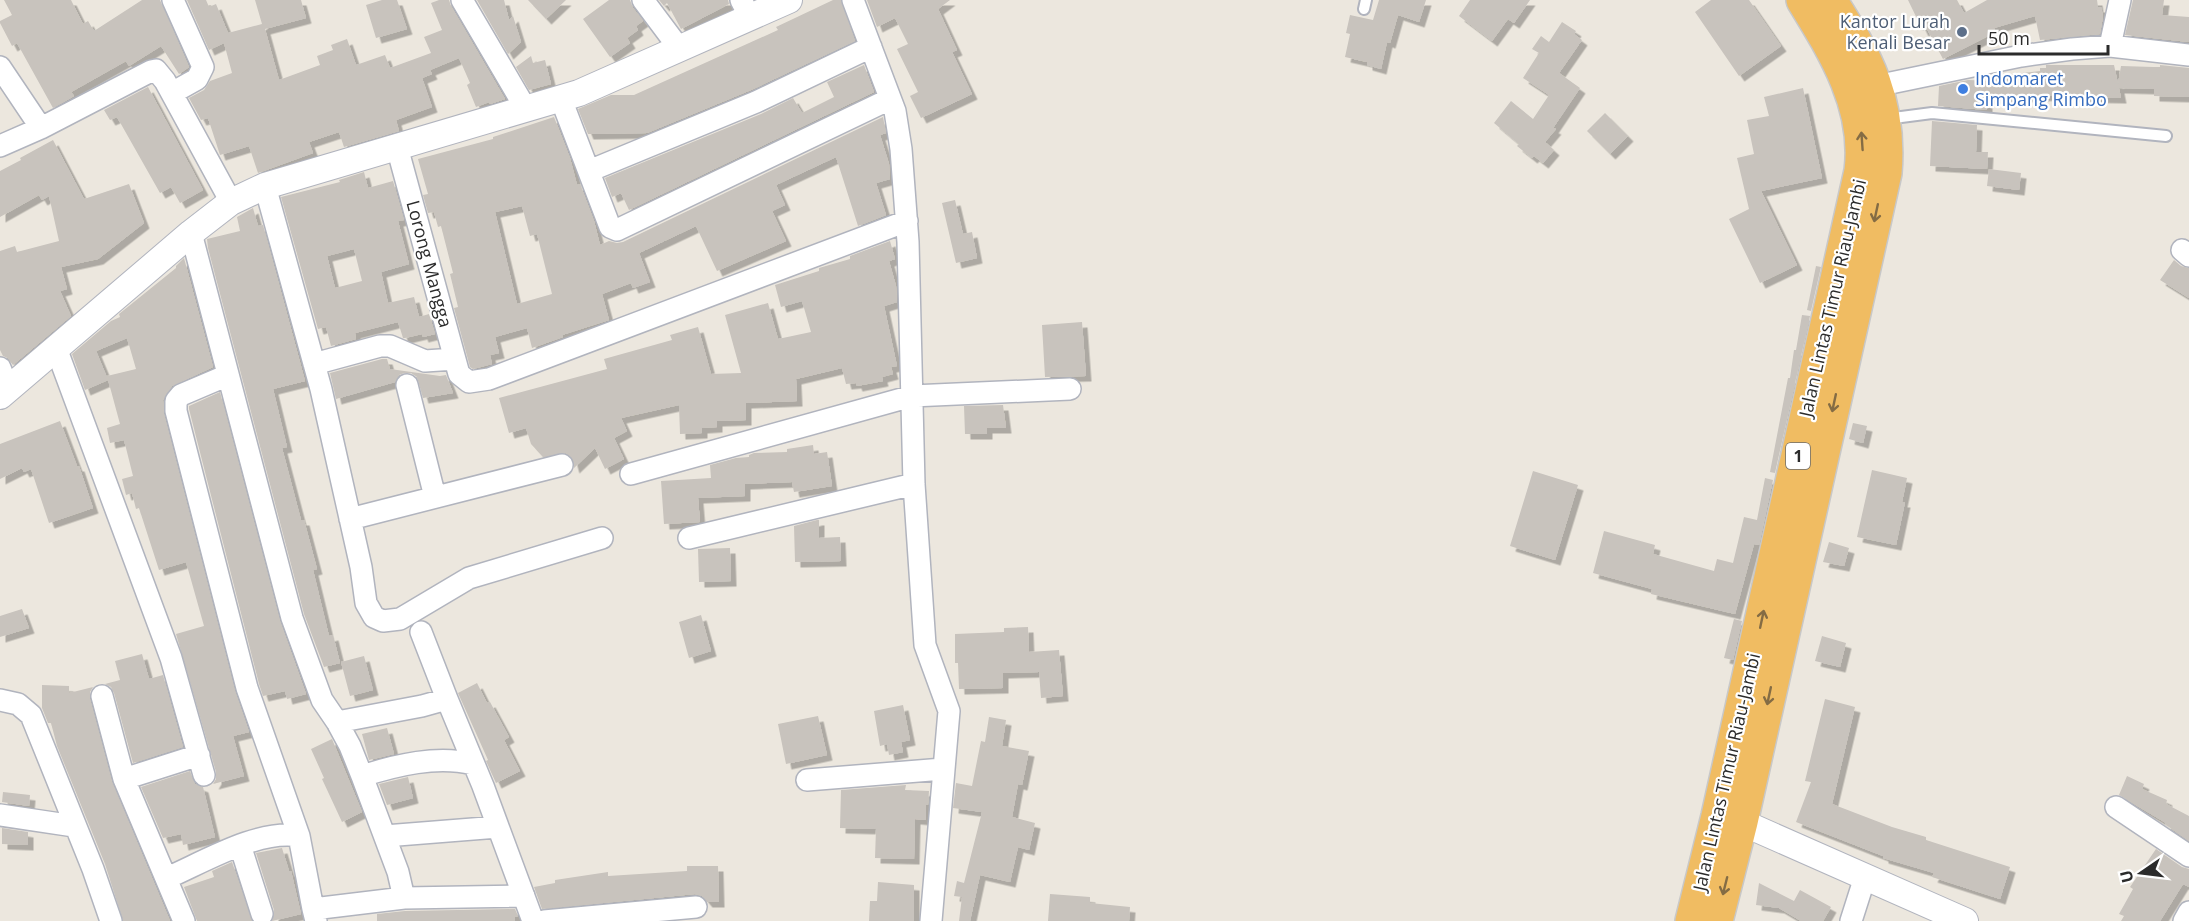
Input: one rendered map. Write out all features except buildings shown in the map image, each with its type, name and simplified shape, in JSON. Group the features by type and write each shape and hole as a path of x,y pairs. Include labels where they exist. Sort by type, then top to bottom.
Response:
{"highway":[{"name":"Jalan Lintas Timur Riau-Jambi","path":"1692,921 1815,433 1885,172 1885,120 1834,50 1803,0"},
{"name":"Jalan Lintas Timur Riau-Jambi","path":"1716,921 1741,822 1862,171 1864,91 1855,39 1830,0"}],"street":[{"path":"172,93 197,79 203,67 173,0"},
{"path":"462,0 526,109"},
{"path":"643,0 680,48"},
{"path":"3,385 56,348 191,233 231,202 265,186 561,99 680,48 746,9 789,0"},
{"path":"853,0 895,111 901,149 907,221 914,484 925,645 949,711 931,921"},
{"path":"2110,46 2120,0"},
{"path":"1864,91 2021,56 2110,46 2189,55"},
{"path":"589,171 756,102 871,47"},
{"path":"0,67 41,128"},
{"path":"0,146 156,70 172,93 231,202"},
{"path":"561,99 610,226 615,230 620,230 890,99"},
{"name":"Lorong Mangga","path":"397,147 459,374 469,382 489,379 907,221"},
{"path":"265,186 314,364 350,519 366,603 374,617 383,621 400,619 469,578 602,538"},
{"path":"191,233 292,618 322,700 350,746 398,872 404,898"},
{"path":"314,364 380,346 390,346 425,360 455,359"},
{"path":"56,348 171,658 202,765 124,779"},
{"path":"228,375 181,395 176,401 176,411 247,688 299,837 315,915 404,898 524,896"},
{"path":"407,385 435,497"},
{"path":"631,474 912,396 1070,389"},
{"path":"350,519 562,465"},
{"path":"689,538 914,484"},
{"path":"421,632 533,921"},
{"path":"102,696 124,779 184,921"},
{"path":"0,699 18,704 31,715 93,869 111,921"},
{"path":"337,722 447,699"},
{"path":"362,776 441,759 455,759 473,764"},
{"path":"807,780 943,770"},
{"path":"2116,807 2189,856"},
{"path":"0,815 74,826"},
{"path":"1741,822 1965,921"},
{"path":"384,836 498,827"},
{"path":"167,878 240,845 285,834 299,837"},
{"path":"240,845 262,914"},
{"path":"1851,921 1865,877"},
{"path":"544,921 696,907"},
{"path":"2184,921 2189,912"}],"lane":[{"path":"1885,120 1932,112 2166,136"}],"place":[{"name":"Kantor Lurah Kenali Besar","path":"1962,32"},
{"name":"Indomaret Simpang Rimbo","path":"1963,89"}]}
